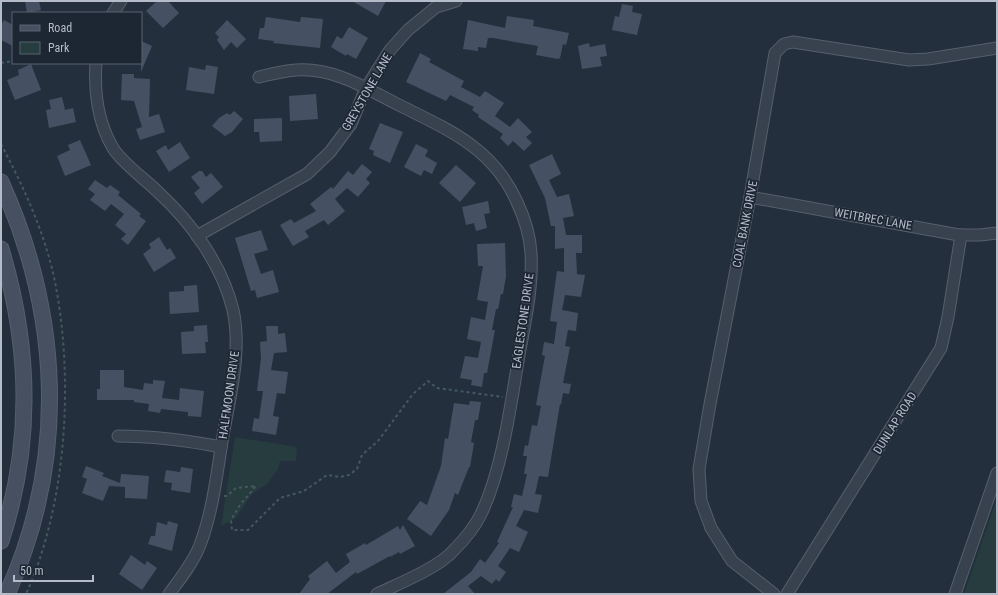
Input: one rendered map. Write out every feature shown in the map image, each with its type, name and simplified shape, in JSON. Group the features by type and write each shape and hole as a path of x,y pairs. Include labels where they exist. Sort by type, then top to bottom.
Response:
{"main road":[{"path":"1,182 22,232 38,285 47,338 50,395 47,451 37,507 22,558 7,594"},
{"path":"1,248 18,314 22,341 25,395 18,476 1,541"}],"street":[{"path":"114,12 121,1"},
{"name":"GREYSTONE LANE","path":"198,236 307,174 330,152 351,124 366,88 390,50 434,4 456,1"},
{"name":"COAL BANK DRIVE","path":"774,594 732,561 711,528 701,500 699,469 708,411 750,197 775,53 784,44 792,42 909,60 928,59 997,48"},
{"name":"HALFMOON DRIVE","path":"96,64 96,99 104,127 113,148 175,207 198,236 223,280 233,311 235,324 235,366 209,518 199,546 185,571 169,594"},
{"name":"EAGLESTONE DRIVE","path":"259,77 297,70 322,71 347,79 366,88 467,140 488,158 517,201 526,226 531,252 531,286 512,398 495,476 480,515 452,552 421,573 377,594"},
{"name":"WEITBREC LANE","path":"750,197 961,234 980,235 997,232"},
{"name":"DUNLAP ROAD","path":"788,594 940,348 948,317 961,234"},
{"path":"118,436 152,436 182,439 221,447"},
{"path":"955,594 997,472"}],"path":[{"path":"1,63 12,61"},
{"path":"212,496 227,496 236,488 256,486 240,505 231,520 232,530 248,530 280,498 304,491 327,475 340,477 358,469 362,455 378,441 413,394 428,381 437,388 512,398"}],"green space":[{"path":"235,437 297,447 296,461 280,461 278,469 267,484 252,494 236,518 221,526"},
{"path":"997,498 997,594 964,594"}],"building":[{"path":"25,1 39,1 41,10 27,12"},
{"path":"157,1 168,1 179,13 163,28 146,11"},
{"path":"352,1 386,1 378,16"},
{"path":"622,4 633,6 632,12 642,14 637,35 612,30 615,16 619,17"},
{"path":"507,16 534,20 533,26 569,33 566,45 563,44 560,58 558,59 536,55 538,46 493,38 488,38 486,48 478,47 478,51 463,49 468,20 505,28"},
{"path":"266,17 300,22 301,17 323,19 320,48 273,43 274,41 258,39 260,28 264,28"},
{"path":"4,20 12,24 12,46 1,40 1,25"},
{"path":"227,20 246,39 237,48 231,42 224,50 217,40 219,37 215,33"},
{"path":"349,27 368,38 356,59 347,54 346,56 331,47 337,36 342,39"},
{"path":"142,41 152,46 141,72 142,64"},
{"path":"589,43 590,47 605,44 607,56 600,57 602,66 582,69 578,46"},
{"path":"420,53 431,59 429,62 464,81 461,87 480,97 485,91 504,103 495,116 510,127 518,118 532,132 526,137 532,143 524,151 513,141 508,146 500,138 503,134 478,117 479,115 472,110 474,107 450,95 446,101 406,82"},
{"path":"31,64 41,90 15,100 7,80 19,75 18,70"},
{"path":"206,65 218,67 214,94 186,90 189,67 205,70"},
{"path":"122,74 134,74 134,78 150,79 149,117 159,114 165,132 140,140 136,129 142,127 134,101 121,100"},
{"path":"316,94 318,119 290,121 289,96"},
{"path":"62,97 65,110 73,108 76,122 49,128 46,110 51,109 49,100"},
{"path":"234,111 243,119 232,132 225,136 212,126 219,118 227,113 230,115"},
{"path":"282,118 282,141 260,142 259,132 254,132 254,119"},
{"path":"380,123 403,132 390,163 373,155 374,151 369,149"},
{"path":"80,140 91,165 65,176 57,156 70,150 68,145"},
{"path":"180,142 190,158 169,172 156,151 166,145 168,150"},
{"path":"416,144 428,150 425,156 437,163 432,174 424,170 421,176 404,167"},
{"path":"552,154 561,174 549,180 557,197 569,194 574,216 563,218 566,235 582,235 582,253 576,253 577,274 585,275 581,297 565,295 562,310 578,313 576,331 568,330 565,346 570,347 563,383 571,384 569,394 563,393 561,405 560,404 548,477 539,476 535,494 542,495 538,513 524,510 516,526 528,532 519,552 510,548 498,566 506,572 499,582 496,579 492,584 481,576 468,586 475,594 443,594 471,572 480,559 485,563 499,543 497,542 513,507 511,507 514,494 522,496 527,474 524,474 527,456 523,456 525,445 528,446 532,425 537,426 541,406 536,405 545,356 542,355 544,342 554,344 557,322 550,321 557,271 564,272 564,248 555,249 555,226 551,226 545,198 529,165"},
{"path":"362,164 372,172 366,179 370,183 358,197 347,188 335,199 345,211 328,225 324,220 305,231 309,237 293,246 280,225 291,219 294,223 316,211 310,204 331,187 333,189 348,171 353,175"},
{"path":"456,165 476,183 460,202 439,183"},
{"path":"199,171 202,171 206,177 211,173 223,187 202,204 194,193 200,188 191,177"},
{"path":"95,180 107,188 110,185 120,192 118,195 141,214 139,216 146,221 128,245 121,239 126,234 115,225 124,214 111,204 105,211 90,200 95,194 88,189"},
{"path":"488,201 490,213 484,214 487,228 476,231 474,223 466,225 462,207"},
{"path":"261,230 268,250 254,254 261,274 273,270 279,292 257,298 255,290 251,291 235,238"},
{"path":"159,237 167,250 170,248 176,258 154,272 143,254 151,248 149,244"},
{"path":"505,243 506,276 503,294 501,294 498,309 496,309 492,330 495,330 487,373 484,373 482,387 471,385 472,380 460,378 465,356 478,358 481,342 467,339 471,317 485,320 488,302 477,300 483,266 478,266 477,244"},
{"path":"197,285 199,312 170,314 169,292 184,291 184,286"},
{"path":"207,325 208,342 205,342 206,353 182,354 181,332 194,331 194,326"},
{"path":"266,326 278,326 278,334 285,333 287,352 274,353 271,370 288,372 285,394 277,393 273,416 279,417 276,435 252,431 254,418 259,419 263,391 257,391 261,358 260,342 267,341"},
{"path":"100,370 124,370 124,387 143,390 144,383 153,384 153,380 165,381 162,398 179,400 180,388 204,391 201,417 188,416 188,412 161,409 160,413 148,411 149,404 134,402 134,400 97,400 97,389 100,389"},
{"path":"470,401 481,402 478,420 475,420 471,442 474,443 470,467 458,495 455,493 449,510 431,536 407,519 420,501 427,505 441,466 445,438 448,439 454,403 469,405"},
{"path":"86,466 104,473 102,476 120,483 121,474 149,476 147,499 125,498 125,487 109,486 103,501 82,493 87,479 82,477"},
{"path":"181,467 193,469 190,493 171,490 172,483 164,482 166,470 180,472"},
{"path":"168,521 178,524 172,551 148,544 151,536 155,536 157,522 167,525"},
{"path":"403,525 415,546 400,554 399,552 390,556 357,574 356,572 327,594 299,594 310,579 308,576 327,561 336,573 350,562 346,554 365,543 366,545 398,526 400,530"},
{"path":"131,555 145,565 147,561 157,568 142,590 119,574"}]}
